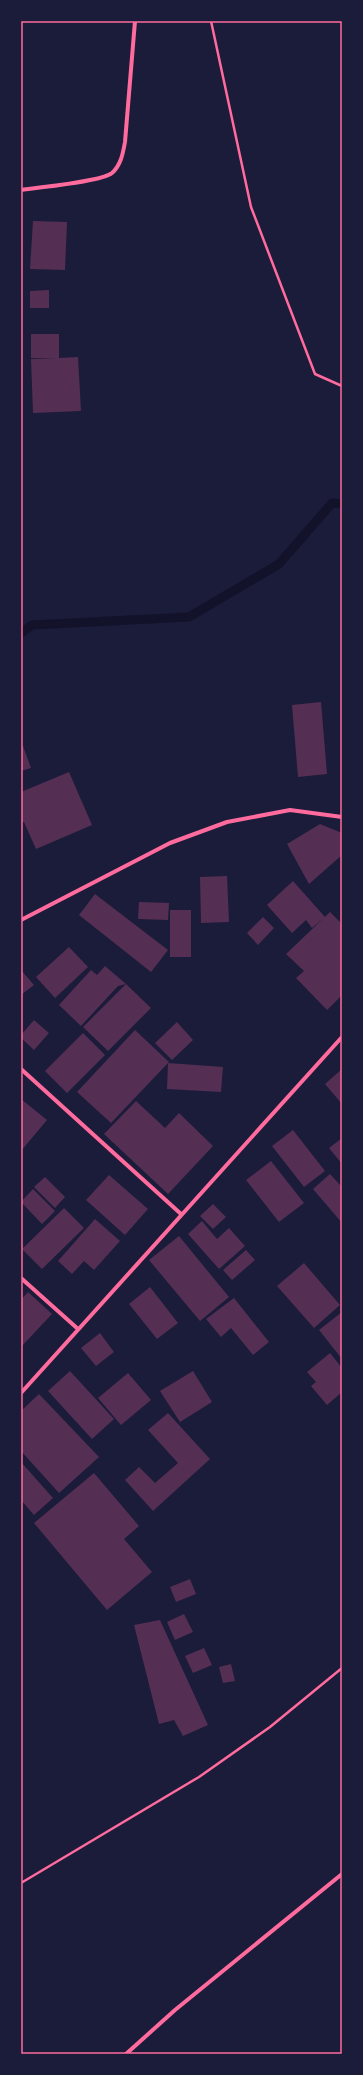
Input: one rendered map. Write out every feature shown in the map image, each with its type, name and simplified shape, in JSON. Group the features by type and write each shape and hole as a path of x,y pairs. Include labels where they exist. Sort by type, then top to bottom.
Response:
{"street":[{"path":"21,190 98,178 112,173 119,163 123,156 125,142 135,21"},
{"path":"21,920 170,843 227,822 290,810 342,817"},
{"path":"21,1393 342,1037"},
{"path":"21,1069 182,1214"},
{"path":"21,1278 78,1329"},
{"path":"126,2054 175,2010 342,1874"}],"path":[{"path":"211,21 251,207 314,374 342,386"},
{"path":"21,1883 199,1777 270,1727 342,1668"}],"building":[{"path":"33,221 67,222 65,270 30,269"},
{"path":"49,290 49,308 30,308 30,291"},
{"path":"31,334 59,334 59,358 78,357 81,411 33,413 31,359 56,358 31,358"},
{"path":"321,702 327,774 298,777 292,705"},
{"path":"23,746 31,768 21,771 21,747"},
{"path":"69,772 92,825 36,849 24,822 21,823 21,792"},
{"path":"320,824 342,833 342,855 309,884 287,844"},
{"path":"227,876 229,922 201,923 200,877"},
{"path":"293,881 325,917 312,928 306,920 292,933 267,905"},
{"path":"95,894 168,950 151,972 79,915"},
{"path":"139,902 169,903 168,920 138,919"},
{"path":"170,910 191,910 191,957 170,957"},
{"path":"330,912 342,924 342,995 327,1010 296,978 304,971 286,954"},
{"path":"263,917 274,928 258,945 247,933"},
{"path":"69,947 88,967 55,998 36,977"},
{"path":"105,966 126,984 118,986 81,1026 59,1005 91,970 97,975"},
{"path":"21,970 34,985 21,995"},
{"path":"126,984 151,1008 108,1051 83,1027"},
{"path":"34,1020 49,1033 34,1050 21,1038 21,1035"},
{"path":"177,1022 193,1040 172,1060 155,1043"},
{"path":"135,1030 169,1062 111,1123 77,1092"},
{"path":"83,1033 105,1055 67,1093 45,1071"},
{"path":"168,1063 223,1067 221,1092 167,1089"},
{"path":"342,1069 342,1104 325,1084"},
{"path":"21,1099 47,1120 21,1151"},
{"path":"136,1101 165,1128 179,1113 213,1146 168,1194 104,1134"},
{"path":"293,1130 325,1171 304,1187 272,1146"},
{"path":"342,1138 342,1164 329,1148"},
{"path":"271,1161 304,1203 279,1222 246,1180"},
{"path":"330,1174 342,1187 342,1223 313,1189"},
{"path":"109,1175 148,1209 125,1235 86,1200"},
{"path":"45,1177 65,1197 55,1208 34,1187"},
{"path":"33,1189 55,1211 42,1224 21,1202"},
{"path":"213,1204 226,1217 213,1229 200,1216"},
{"path":"64,1208 84,1228 42,1269 22,1249"},
{"path":"95,1219 120,1241 94,1270 84,1261 72,1274 58,1261"},
{"path":"202,1221 217,1239 229,1228 245,1246 219,1269 188,1234"},
{"path":"179,1236 229,1297 200,1321 149,1260"},
{"path":"246,1250 255,1260 232,1280 223,1270"},
{"path":"304,1263 340,1305 314,1328 277,1286"},
{"path":"150,1287 178,1323 157,1339 129,1304"},
{"path":"28,1292 52,1314 21,1347 21,1300"},
{"path":"234,1298 269,1342 253,1355 231,1328 221,1337 206,1319"},
{"path":"342,1312 342,1359 319,1330"},
{"path":"100,1333 114,1352 96,1366 81,1348"},
{"path":"330,1353 342,1368 342,1392 327,1405 311,1386 316,1382 307,1372"},
{"path":"70,1371 114,1419 92,1439 48,1391"},
{"path":"193,1371 212,1402 180,1422 160,1391"},
{"path":"128,1373 151,1400 121,1425 98,1398"},
{"path":"39,1394 99,1457 59,1493 21,1451 21,1411"},
{"path":"168,1413 210,1459 153,1511 125,1480 139,1467 155,1483 178,1463 148,1430"},
{"path":"21,1462 53,1498 34,1515 21,1500"},
{"path":"94,1473 139,1526 124,1539 152,1572 107,1610 34,1523"},
{"path":"190,1579 196,1594 176,1602 170,1587"},
{"path":"184,1614 193,1632 175,1640 167,1622"},
{"path":"160,1620 208,1725 183,1736 174,1720 159,1724 134,1625"},
{"path":"204,1648 212,1665 193,1673 185,1656"},
{"path":"231,1664 235,1681 223,1683 219,1667"}],"waterway":[{"path":"21,633 32,625 189,617 279,564 332,503 342,504"}]}
